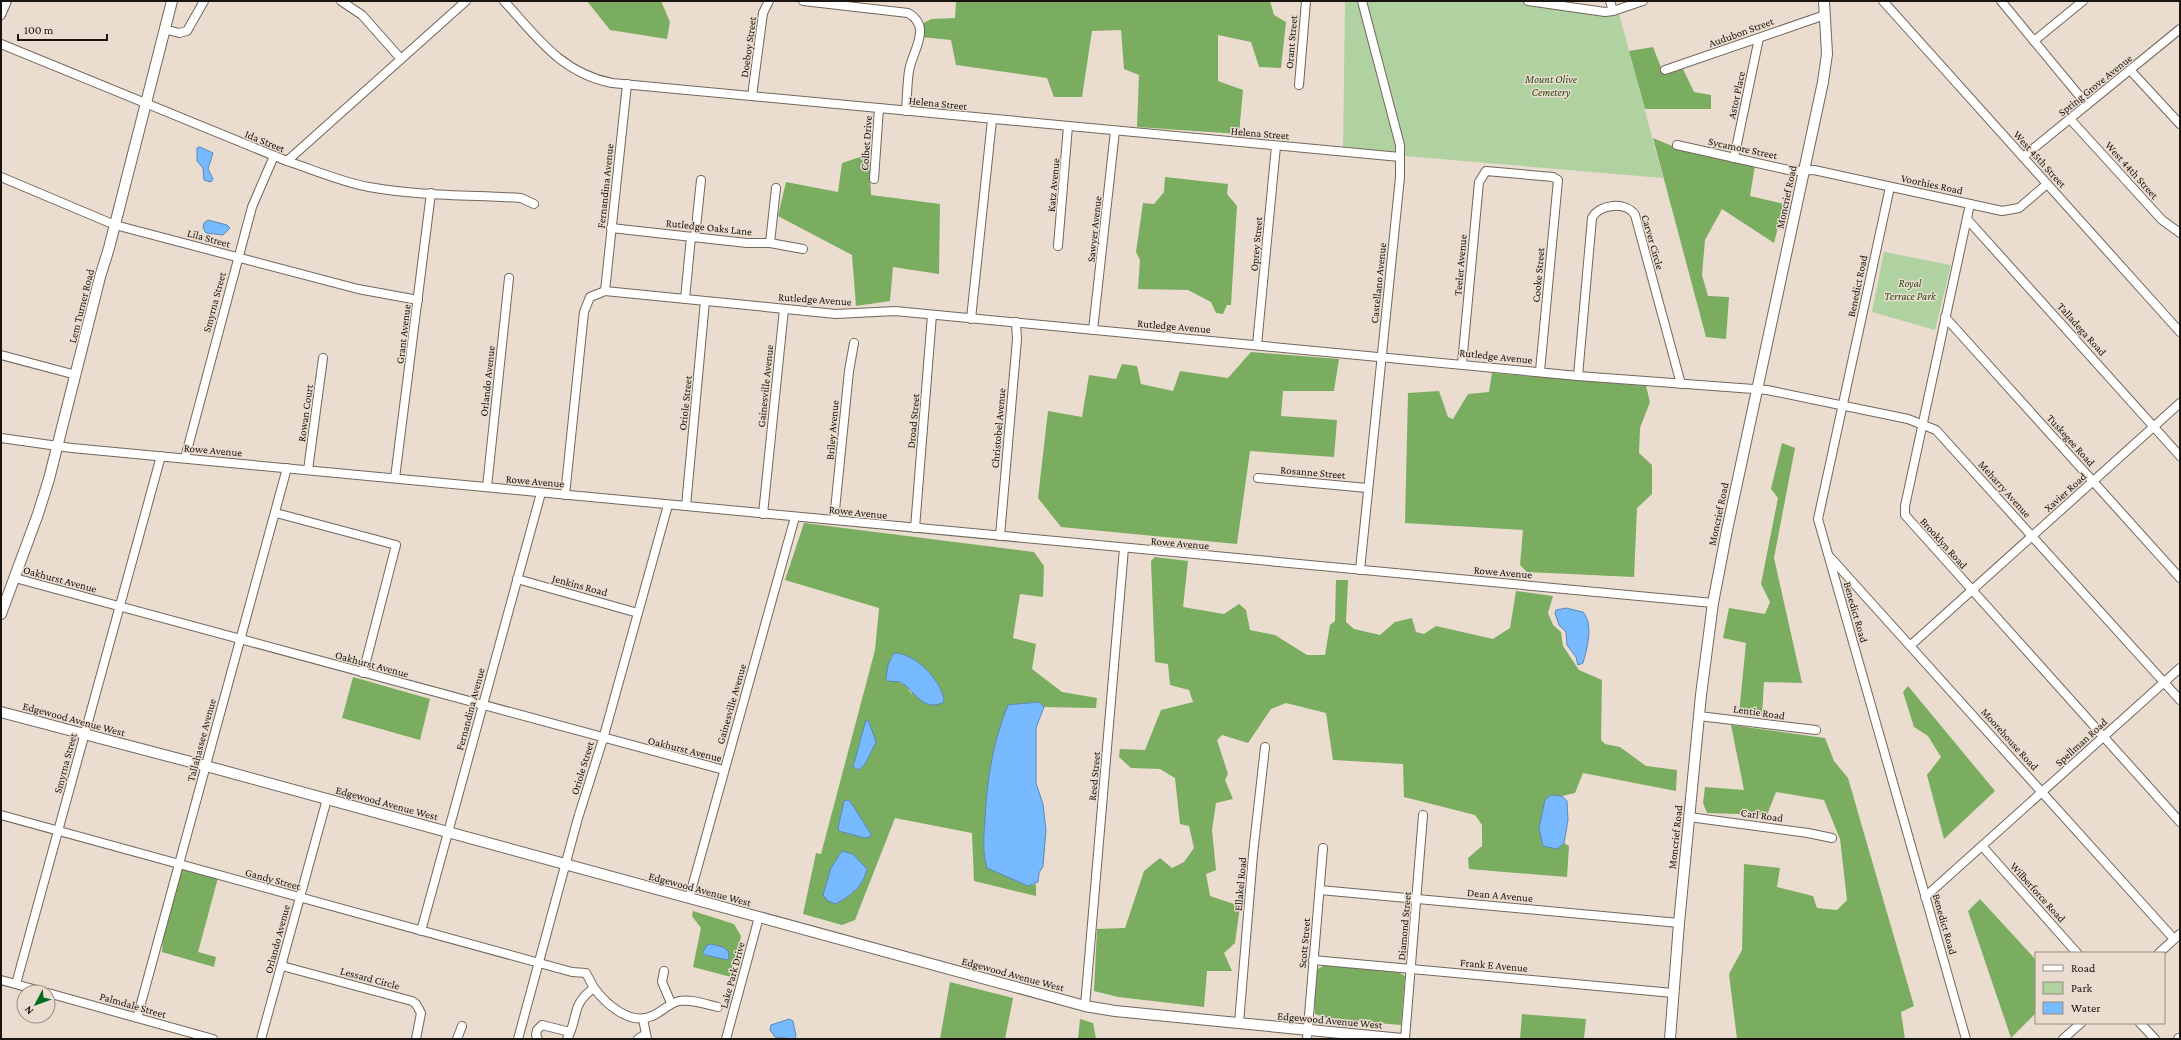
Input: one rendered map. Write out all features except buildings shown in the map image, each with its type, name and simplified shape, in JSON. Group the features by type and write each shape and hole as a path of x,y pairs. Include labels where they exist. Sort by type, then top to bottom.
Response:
{"main road":[{"name":"Lem Turner Road","path":"1,614 38,514 58,447 100,277 115,225 172,1"},
{"name":"Moncrief Road","path":"1670,1039 1689,817 1699,716 1713,603 1823,82 1827,54 1824,1"},
{"name":"Edgewood Avenue West","path":"1,712 206,766 1085,1006 1114,1011 1239,1023 1307,1034 1402,1039"}],"street":[{"path":"1,15 7,1"},
{"path":"164,29 179,34 187,31 204,1"},
{"path":"341,1 362,15 401,59"},
{"path":"287,161 466,1"},
{"name":"Helena Street","path":"504,1 552,53 569,67 588,77 604,82 992,120 1400,157"},
{"name":"Doeboy Street","path":"752,96 763,13 769,1"},
{"path":"803,1 908,13 919,22 920,34 909,69 906,111"},
{"name":"Orant Street","path":"1299,85 1306,1"},
{"name":"Castellano Avenue","path":"1360,570 1367,488 1399,185 1400,157 1400,145 1362,1"},
{"path":"1528,1 1566,3 1613,11 1643,1"},
{"path":"1610,1 1613,11"},
{"name":"West 45th Street","path":"1883,1 2180,332"},
{"path":"2001,1 2087,105"},
{"path":"2034,41 2083,1"},
{"name":"Audubon Street","path":"1665,70 1825,15"},
{"name":"Spring Grove Avenue","path":"2023,157 2180,29"},
{"name":"Astor Place","path":"1734,158 1759,38"},
{"name":"Ida Street","path":"1,44 274,156 367,186 431,193 521,198 534,204"},
{"path":"2130,70 2180,124"},
{"name":"Fernandina Avenue","path":"605,291 627,84"},
{"name":"Colbet Drive","path":"874,179 879,108"},
{"name":"West 44th Street","path":"2070,119 2162,220 2180,234"},
{"path":"971,319 992,120"},
{"name":"Katz Avenue","path":"1058,246 1068,126"},
{"name":"Sawyer Avenue","path":"1093,330 1115,131"},
{"name":"Sycamore Street","path":"1677,145 1794,171 1804,171"},
{"name":"Oprey Street","path":"1257,345 1276,146"},
{"name":"Smyrna Street","path":"185,458 252,207 274,156"},
{"name":"Voorhies Road","path":"1804,171 1814,170 2002,211 2014,210 2047,184"},
{"name":"Teeler Avenue","path":"1462,364 1479,182 1486,171 1553,177 1558,180"},
{"name":"Lila Street","path":"1,177 115,225 358,289 418,300"},
{"path":"684,299 701,180"},
{"name":"Cooke Street","path":"1540,371 1558,180"},
{"name":"Benedict Road","path":"1890,186 1843,406 1818,514 1819,524 1966,1039"},
{"path":"770,243 776,188"},
{"name":"Grant Avenue","path":"395,478 431,193"},
{"name":"Brooklyn Road","path":"1970,204 1904,506 1905,515 2180,822"},
{"name":"Carver Circle","path":"1578,376 1592,218 1598,210 1603,207 1624,207 1628,208 1635,215 1681,384"},
{"name":"Talladega Road","path":"1967,219 2180,456"},
{"name":"Rutledge Oaks Lane","path":"611,228 747,243 770,243 803,249"},
{"name":"Orlando Avenue","path":"487,487 509,278"},
{"name":"Rutledge Avenue","path":"565,495 584,312 590,297 605,291 836,314 895,311 1540,371 1578,376 1757,390"},
{"name":"Oriole Street","path":"686,506 705,302"},
{"name":"Gainesville Avenue","path":"763,514 784,309"},
{"name":"Droad Street","path":"915,528 932,315"},
{"name":"Tuskegee Road","path":"1945,317 2180,578"},
{"name":"Christobel Avenue","path":"1000,536 1017,339 1016,322"},
{"name":"Briley Avenue","path":"834,520 849,371 854,343"},
{"path":"1,355 76,375"},
{"name":"Rowan Court","path":"308,470 323,358"},
{"name":"Meharry Avenue","path":"1757,390 1767,390 1922,423 1941,434 2180,700"},
{"name":"Xavier Road","path":"1911,645 2180,403"},
{"name":"Rowe Avenue","path":"1,438 58,447 1713,603"},
{"name":"Smyrna Street","path":"16,984 161,456"},
{"name":"Tallahassee Avenue","path":"137,1018 178,864 276,513 286,468"},
{"name":"Rosanne Street","path":"1258,478 1367,488"},
{"name":"Fernandina Avenue","path":"422,931 541,493"},
{"name":"Oriole Street","path":"518,1039 540,963 565,864 603,739 668,505"},
{"path":"276,513 396,545 363,673"},
{"name":"Gainesville Avenue","path":"689,898 795,517"},
{"name":"Reed Street","path":"1085,1006 1124,548"},
{"name":"Moorehouse Road","path":"1828,555 2043,792 2177,936"},
{"name":"Oakhurst Avenue","path":"15,578 603,739 724,770"},
{"name":"Jenkins Road","path":"517,579 638,613"},
{"name":"Spellman Road","path":"1925,897 2180,668"},
{"name":"Lentie Road","path":"1699,716 1816,730"},
{"name":"Ellakel Road","path":"1239,1023 1253,854 1265,748"},
{"name":"Orlando Avenue","path":"261,1039 327,799"},
{"name":"Gandy Street","path":"1,815 572,972 586,973 594,988 605,1002 631,1016 643,1019"},
{"name":"Diamond Street","path":"1405,1039 1418,898 1423,815"},
{"name":"Carl Road","path":"1689,817 1801,832 1832,838"},
{"name":"Wilberforce Road","path":"1982,846 2076,952"},
{"name":"Scott Street","path":"1307,1034 1323,848"},
{"name":"Dean A Avenue","path":"1320,890 1679,923"},
{"name":"Lake Park Drive","path":"726,1039 759,917"},
{"path":"2160,952 2177,936"},
{"name":"Frank E Avenue","path":"1313,960 1411,968 1673,994"},
{"name":"Lessard Circle","path":"282,966 412,1001 416,1004 421,1013 416,1039"},
{"path":"664,971 662,982 671,1003"},
{"path":"1,980 16,984"},
{"path":"538,1039 536,1036 537,1030 542,1025 568,1035 581,999 594,988"},
{"name":"Palmdale Street","path":"56,995 213,1039"},
{"path":"638,1039 646,1037 643,1019 652,1016 671,1003 696,1001 718,1008"},
{"path":"2063,1039 2080,1024"},
{"path":"2141,1024 2155,1039"},
{"path":"457,1039 462,1026"}],"green space":[{"path":"587,1 661,1 670,22 667,39 610,30"},
{"path":"956,1 1270,1 1274,15 1286,22 1281,68 1259,67 1251,42 1218,35 1218,81 1243,90 1239,134 1137,127 1139,75 1124,69 1121,30 1092,31 1082,97 1054,97 1047,78 956,65 951,40 921,37 922,24 931,19 955,18"},
{"name":"Mount Olive Cemetery","path":"1345,1 1551,1 1605,9 1617,6 1663,178 1405,156 1343,148"},
{"path":"1653,47 1664,75 1683,69 1694,92 1711,95 1711,109 1645,109 1629,51"},
{"path":"1653,138 1677,148 1755,165 1750,196 1784,204 1774,243 1722,209 1705,240 1702,275 1708,296 1729,297 1726,339 1706,337"},
{"path":"869,154 871,195 940,204 939,274 893,267 890,301 856,306 852,255 778,216 786,182 838,192 842,163"},
{"path":"1165,177 1228,184 1227,194 1237,206 1231,305 1227,305 1223,314 1216,313 1211,302 1188,290 1138,289 1140,260 1136,252 1143,203 1154,204 1164,192"},
{"name":"Royal Terrace Park","path":"1884,252 1951,265 1935,330 1872,312"},
{"path":"1251,352 1339,359 1334,391 1283,391 1281,416 1337,420 1334,457 1250,451 1237,544 1061,527 1038,498 1048,411 1082,417 1089,375 1116,379 1122,364 1137,366 1141,384 1173,391 1180,371 1228,378"},
{"path":"1492,373 1646,386 1650,402 1640,428 1639,453 1652,465 1652,494 1637,508 1634,577 1527,572 1520,565 1523,530 1405,523 1408,393 1439,391 1448,417 1453,419 1468,394 1489,392"},
{"path":"1782,443 1795,448 1774,558 1802,683 1764,682 1762,716 1739,714 1746,643 1723,638 1729,608 1765,614 1770,602 1761,584 1778,498 1771,489"},
{"path":"804,523 1034,552 1044,566 1043,597 1020,594 1013,638 1036,644 1032,669 1062,692 1097,698 1096,708 1044,707 1039,702 1008,705 1028,886 1036,884 1036,896 974,881 972,833 895,818 855,920 842,925 803,914 816,853 821,854 875,650 879,608 785,580","holes":["894,653 899,653 912,695 906,685 895,681 891,657","844,801 865,838 839,831"]},
{"path":"1155,557 1188,561 1183,607 1224,614 1239,604 1246,610 1250,630 1275,635 1307,655 1325,655 1330,625 1335,621 1336,580 1348,580 1346,622 1354,629 1380,635 1395,622 1412,618 1416,632 1424,634 1436,626 1493,639 1510,628 1516,591 1553,596 1548,613 1553,625 1561,632 1563,646 1579,670 1602,680 1601,740 1605,744 1620,747 1646,766 1677,770 1676,791 1583,773 1575,793 1562,796 1551,795 1557,849 1564,843 1569,846 1567,877 1469,869 1468,858 1482,846 1482,825 1475,815 1404,797 1403,764 1333,760 1326,713 1286,703 1271,709 1248,743 1222,735 1217,740 1228,774 1225,780 1233,799 1216,803 1212,830 1216,870 1206,874 1210,896 1240,906 1235,943 1224,953 1232,971 1207,971 1204,1007 1118,997 1094,991 1097,929 1125,928 1144,871 1160,858 1172,868 1184,862 1194,848 1189,826 1180,824 1175,778 1160,769 1131,768 1119,757 1120,749 1145,750 1161,710 1193,702 1189,690 1170,685 1168,664 1155,662 1151,561"},
{"path":"353,677 430,699 420,740 342,718"},
{"path":"1908,686 1995,791 1944,839 1927,775 1941,757 1928,736 1914,727 1903,692"},
{"path":"1731,725 1825,738 1834,761 1848,778 1914,1006 1901,1012 1905,1039 1737,1039 1729,974 1742,950 1744,864 1780,868 1777,887 1813,896 1817,908 1837,910 1847,900 1840,839 1824,800 1776,792 1767,815 1707,813 1703,803 1705,787 1744,790"},
{"path":"180,868 218,878 198,952 216,957 214,967 162,952 164,927"},
{"path":"1980,899 2035,959 2035,1014 2011,1038 1968,911"},
{"path":"693,911 734,924 741,936 731,977 693,967 701,928 692,916"},
{"path":"1327,964 1396,971 1405,976 1401,1025 1330,1019 1315,1014 1314,971"},
{"path":"950,982 1013,998 1005,1039 940,1039"},
{"path":"1522,1014 1586,1019 1584,1039 1520,1039"},
{"path":"1080,1019 1093,1023 1096,1039 1078,1039"}],"water":[{"path":"200,147 213,153 208,169 213,179 211,182 204,180 203,168 197,161 197,148"},
{"path":"208,220 227,225 230,228 223,235 206,233 203,228 204,223"},
{"path":"1566,608 1583,612 1588,623 1589,637 1586,651 1583,663 1578,665 1576,657 1567,645 1566,632 1559,625 1555,613 1556,610"},
{"path":"894,653 902,654 911,658 927,670 939,686 944,702 937,705 930,705 920,700 901,682 888,681 886,679 888,665"},
{"path":"1039,702 1044,707 1036,728 1036,783 1043,804 1046,830 1043,866 1039,873 1038,882 1028,886 987,868 984,850 984,831 987,790 992,761 998,733 1008,705"},
{"path":"866,720 869,722 876,742 865,764 859,770 853,767"},
{"path":"1551,795 1562,796 1567,801 1568,820 1564,843 1557,849 1543,846 1539,828 1545,800"},
{"path":"844,801 850,801 871,834 870,837 865,838 839,831 838,828"},
{"path":"842,851 853,854 867,869 863,881 856,890 836,904 828,901 823,895 831,868"},
{"path":"711,944 723,947 729,952 728,960 705,955 703,952 707,945"},
{"path":"789,1019 793,1021 796,1036 794,1039 775,1037 770,1030 771,1025"}]}
